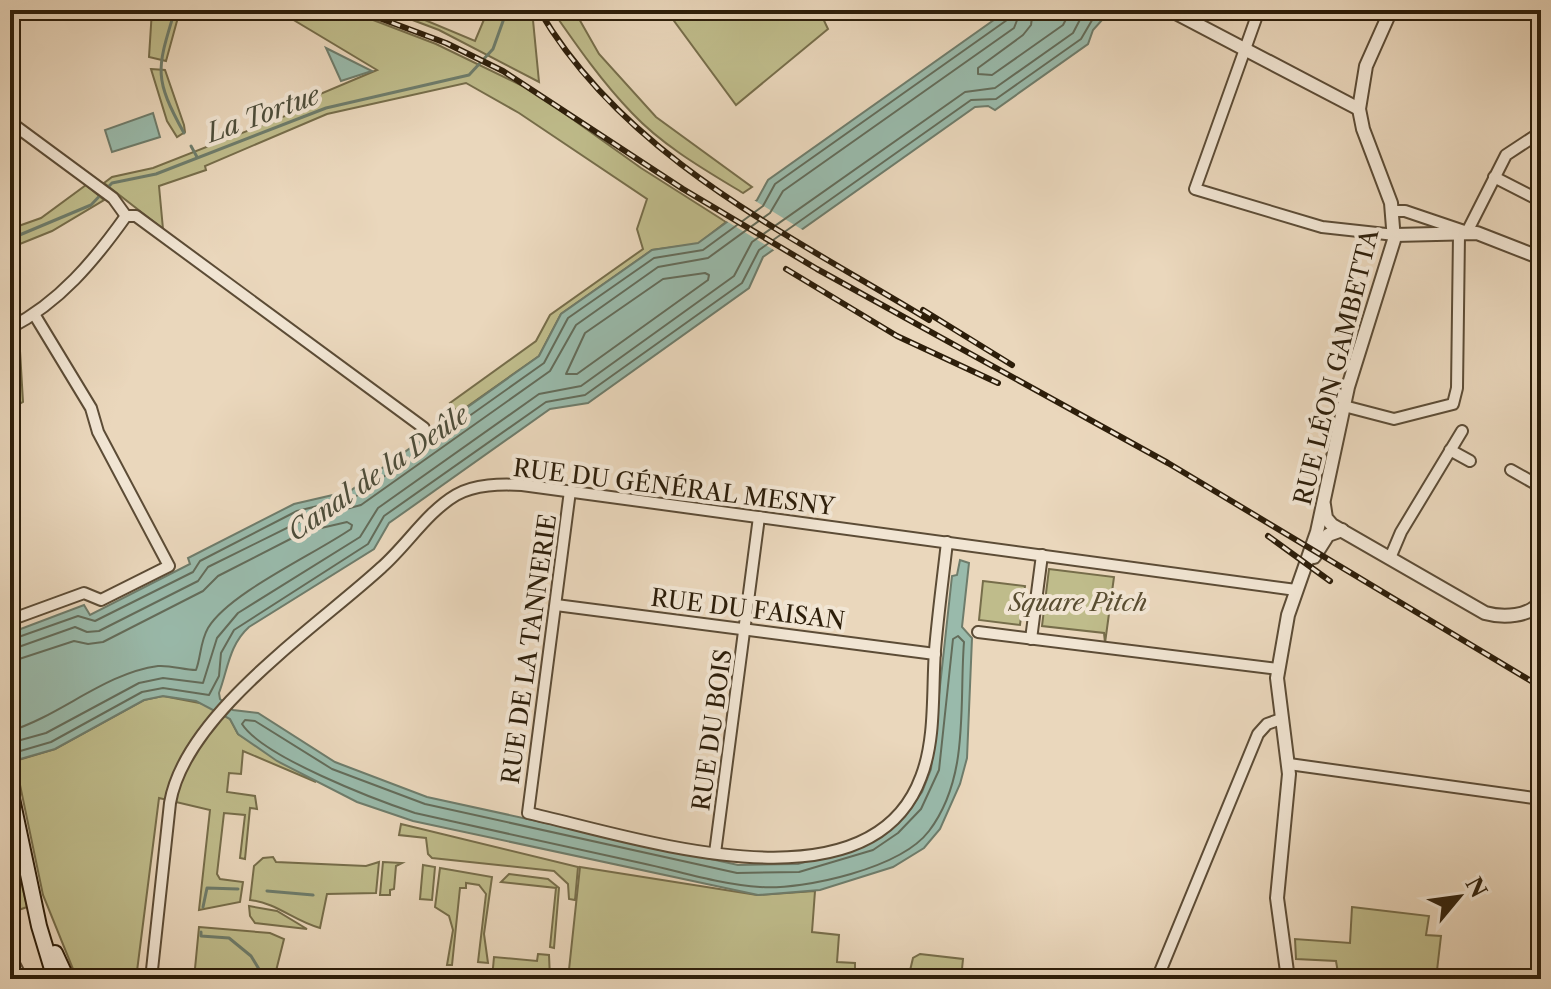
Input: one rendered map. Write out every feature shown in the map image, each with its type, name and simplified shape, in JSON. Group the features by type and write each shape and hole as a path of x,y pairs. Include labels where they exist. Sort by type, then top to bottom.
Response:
{"main road":[{"path":"10,789 22,854 55,979"},
{"path":"22,854 67,979"}],"street":[{"path":"1170,10 1359,109"},
{"path":"1259,10 1194,182 1195,189 1322,227 1395,235 1484,235 1541,258"},
{"name":"RUE LÉON GAMBETTA","path":"1298,585 1317,532 1344,406 1395,235 1393,211 1363,129 1359,109 1366,66 1391,10"},
{"path":"10,122 113,198 126,216"},
{"path":"1344,406 1394,419 1453,404 1463,234 1506,155 1541,132"},
{"path":"1494,177 1541,201"},
{"path":"1393,211 1408,212 1463,234"},
{"path":"10,325 30,317 72,284 126,216"},
{"path":"126,216 136,216 424,428"},
{"path":"10,620 84,593 101,600 169,566 98,432 91,408 30,317"},
{"path":"1390,558 1462,431"},
{"path":"1450,450 1470,461"},
{"path":"1511,470 1541,487"},
{"name":"RUE DU GÉNÉRAL MESNY","path":"151,979 173,786 186,759 239,692 374,574 456,495 503,484 570,491 1042,555 1298,585"},
{"name":"RUE DE LA TANNERIE","path":"570,491 528,813 715,853"},
{"path":"1326,494 1326,518 1342,530 1489,615 1528,612 1539,604"},
{"name":"RUE DU BOIS","path":"715,853 759,517"},
{"name":"RUE LÉON GAMBETTA","path":"1298,585 1328,535 1342,530"},
{"path":"715,853 769,860 804,858 856,844 886,827 902,810 922,776 947,542"},
{"path":"1031,639 1042,555"},
{"path":"1288,979 1277,898 1289,764 1281,719 1278,669 1298,585"},
{"name":"RUE DU FAISAN","path":"556,605 935,654"},
{"path":"978,632 1278,669"},
{"path":"1157,979 1258,734 1267,724 1281,719"},
{"path":"1289,764 1541,799"},
{"path":"10,956 22,979"}],"green space":[{"path":"152,10 180,10 166,61 149,57"},
{"path":"277,10 347,10 436,44 533,91 641,168 726,222 698,244 652,250 561,314 539,356 458,413 450,403 536,341 550,315 643,249 637,229 647,199 519,113 466,83 327,114 205,166 206,170 159,186 163,229 104,183 112,177 153,168 303,109 313,97 377,70"},
{"path":"386,10 401,10 475,41 488,10 532,10 539,82 439,30"},
{"path":"552,10 574,10 599,54 656,117 752,187 743,193 685,157 644,125 600,76"},
{"path":"666,10 819,10 828,29 736,105"},
{"path":"151,69 165,70 184,125 185,132 177,137 167,121"},
{"path":"86,185 104,200 52,231 10,248 10,229 41,218"},
{"path":"12,332 19,334 23,402 10,409"},
{"name":"Square Pitch","path":"1049,569 1114,577 1105,643 1104,633 1042,626"},
{"path":"983,581 1025,586 1020,625 979,620"},
{"path":"163,696 210,705 230,719 238,734 316,782 243,751 241,774 229,773 227,792 255,796 257,809 250,808 245,859 240,858 245,815 224,813 217,874 220,879 243,882 240,902 199,910 210,810 159,798 136,979 77,979 43,895 15,761 55,749 144,700"},
{"path":"401,824 578,867 575,900 569,899 568,884 554,871 432,858 428,854 426,838 399,835"},
{"path":"10,830 27,907 10,913"},
{"path":"273,857 276,862 366,866 379,862 376,893 327,894 320,928 311,925 269,905 250,900 254,866 263,858"},
{"path":"383,862 402,863 396,866 394,889 390,890 390,895 380,895"},
{"path":"423,865 435,867 432,900 420,899"},
{"path":"580,867 757,895 815,891 812,932 839,935 837,962 855,963 855,970 874,972 873,979 568,979"},
{"path":"440,868 492,877 484,934 488,963 478,962 486,894 479,885 466,883 466,888 460,888 452,965 447,965 453,930 449,916 435,907"},
{"path":"509,874 548,879 559,888 554,948 550,947 556,888 501,882"},
{"path":"249,906 277,911 307,929 255,923"},
{"path":"1352,907 1429,916 1426,935 1441,936 1436,979 1339,979 1336,961 1296,959 1295,939 1350,943"},
{"path":"199,927 270,933 284,939 274,979 194,979"},
{"path":"538,954 549,955 550,979 492,979 494,957 537,961"},
{"path":"920,954 963,959 961,979 908,979 913,958"}],"water":[{"name":"Canal de la Deûle","path":"1008,10 1111,10 1093,30 1088,44 995,110 988,106 975,107 763,257 749,288 588,403 550,409 389,523 374,549 249,627 233,649 219,693 220,699 233,710 258,713 335,762 427,797 738,865 798,864 870,843 904,817 922,792 931,769 952,576 957,575 960,560 969,563 962,627 972,638 967,758 960,784 940,829 924,848 893,867 820,890 758,895 413,821 357,802 277,761 238,734 230,719 196,701 163,696 144,700 55,749 10,762 10,633 84,605 90,615 190,564 188,558 294,504 350,491 539,356 561,314 652,250 698,243 757,200 768,180"},
{"path":"326,48 372,71 341,81"},
{"path":"153,113 160,137 112,152 105,130"}],"pier":[{"path":"752,199 806,232 777,252 723,219"}],"waterway":[{"path":"175,10 164,46 161,73 167,98 184,133"},
{"name":"La Tortue","path":"10,239 91,205 112,183 156,174 326,108 469,75 493,49 507,10"},
{"path":"191,146 197,157"},
{"path":"203,907 207,888 238,889"},
{"path":"267,891 313,895"},
{"path":"201,932 201,936 229,938 251,956 265,979"}],"railway":[{"path":"358,10 446,43 503,71 683,189 817,269 1168,463 1541,687"},
{"path":"539,10 575,62 616,108 663,150 766,223 929,320"},
{"path":"786,269 897,336 998,383"},
{"path":"923,310 1012,365"},
{"path":"1268,536 1330,581"}]}
